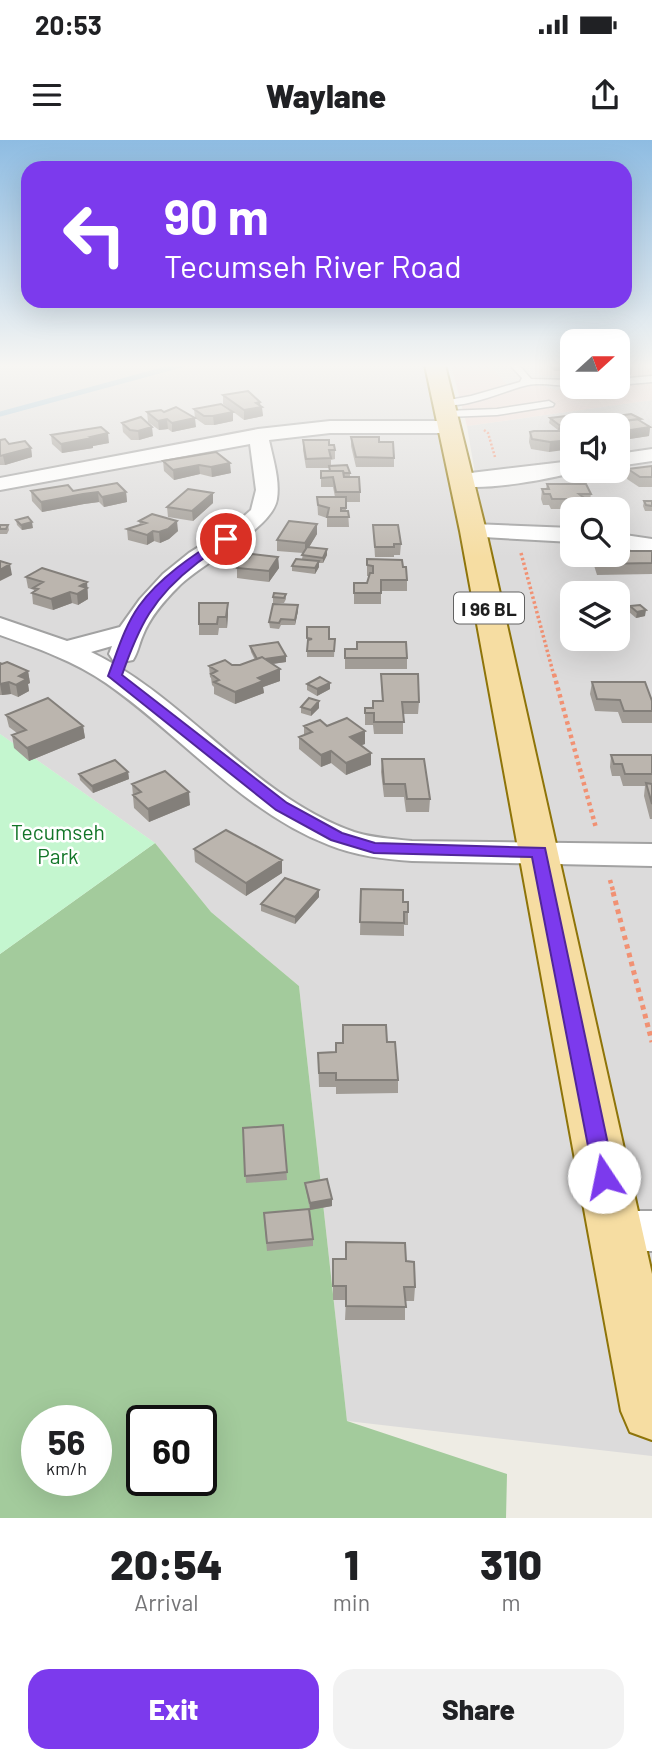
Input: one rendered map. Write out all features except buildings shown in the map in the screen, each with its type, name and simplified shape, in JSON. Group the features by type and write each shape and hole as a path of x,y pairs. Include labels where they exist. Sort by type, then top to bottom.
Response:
{"main road":[{"name":"I 96 BL","path":"450,429 539,852 634,1231 652,1411"}],"street":[{"path":"0,484 258,435 308,429"},
{"path":"114,676 130,634 145,607 165,584 191,562 258,516 265,505 267,493 258,435"},
{"path":"630,458 652,455"},
{"path":"462,480 501,478 560,469"},
{"path":"473,531 560,534"},
{"path":"630,543 652,546"},
{"path":"0,626 66,650 114,676 281,807 337,836 374,848 652,855"},
{"path":"66,650 130,634"}],"path":[{"path":"483,429 488,433 501,478"},
{"path":"515,531 652,1042"}],"shaded area":[{"path":"0,429 449,429 534,823 468,429 560,429 560,483 630,483 630,429 652,429 652,1456 347,1421 299,986 211,912 155,843 0,734"}],"green space":[{"name":"Tecumseh Park","path":"0,734 155,843 0,954"},
{"path":"155,843 211,912 299,986 347,1421 507,1474 506,1518 0,1518 0,954"}],"route":[{"path":"226,539 191,562 165,584 145,607 130,634 114,676 281,807 308,824 374,848 539,852 604,1177"}]}
